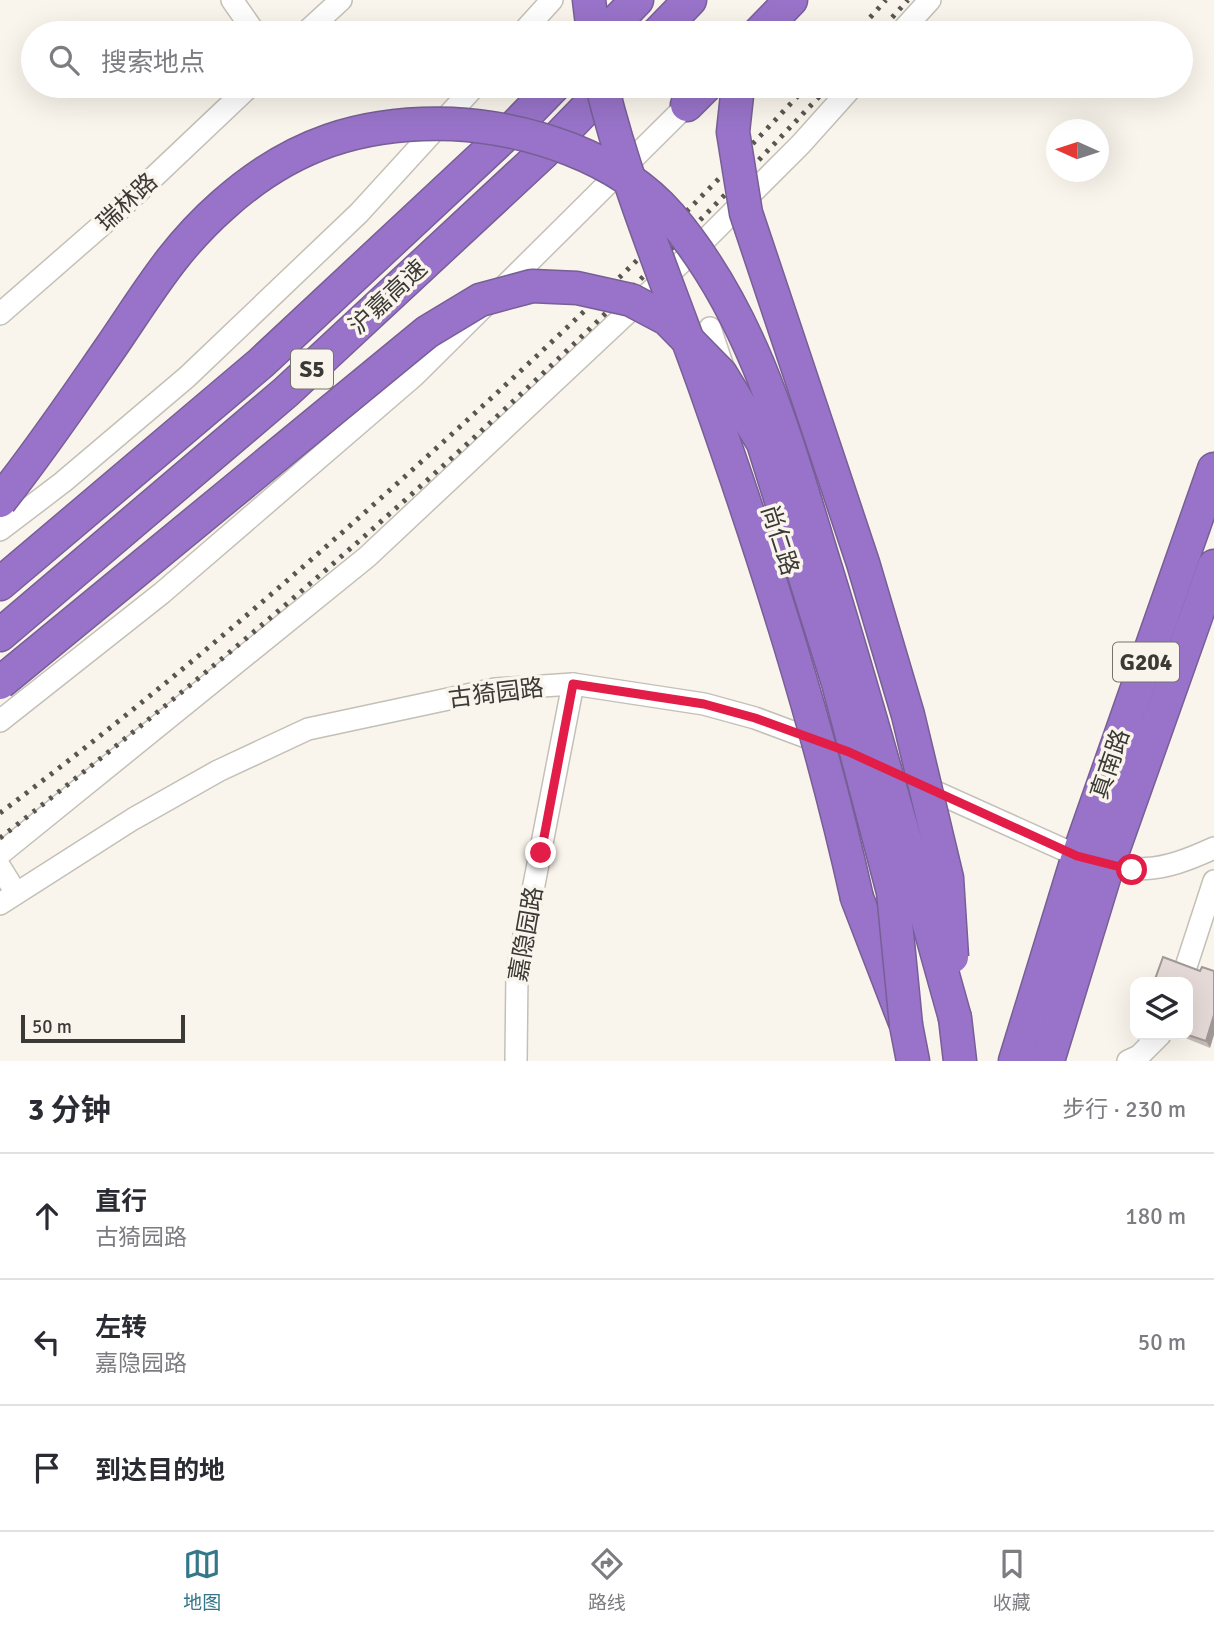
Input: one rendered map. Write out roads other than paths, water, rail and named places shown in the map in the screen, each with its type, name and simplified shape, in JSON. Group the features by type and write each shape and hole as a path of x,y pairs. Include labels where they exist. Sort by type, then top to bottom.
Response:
{"highway":[{"path":"589,0 592,21"},
{"path":"616,21 636,0"},
{"path":"670,21 690,0"},
{"path":"754,21 762,0"},
{"path":"771,21 791,0"},
{"name":"沪嘉高速","path":"0,584 261,363 542,98"},
{"name":"沪嘉高速","path":"0,635 286,393 542,154 596,98"},
{"path":"605,98 617,148 746,505 836,805 857,898 906,1025"},
{"path":"737,98 733,132 746,213 867,575 908,715 947,878 960,1061"},
{"path":"0,501 51,436 174,253 224,204 268,170 305,148 362,130 407,122 467,125 530,135 597,163 633,182 669,215 726,293 774,399 863,688 955,1018"},
{"path":"0,683 427,332 481,300 532,286 577,288 631,300 667,319 721,374 763,443 838,683 893,892 906,1025 914,1061"},
{"name":"真南路","path":"1015,1061 1077,856 1214,469"},
{"name":"真南路","path":"1048,1061 1108,865 1214,566"}],"street":[{"path":"232,0 247,21"},
{"path":"319,21 341,0"},
{"path":"533,21 552,0"},
{"path":"911,21 930,0"},
{"name":"瑞林路","path":"0,314 118,211 237,98"},
{"path":"0,530 63,482 187,377 359,213 464,98"},
{"path":"0,721 162,593 414,376 694,98"},
{"path":"0,854 367,557 701,244 801,144 842,98"},
{"name":"尚仁路","path":"710,328 849,752"},
{"name":"古猗园路","path":"8,899 133,818 218,771 308,729 495,688 573,684 704,704 755,718 849,752 1077,856 1108,865 1137,871 1163,868 1214,848"},
{"name":"嘉隐园路","path":"516,1061 517,972 573,684"},
{"path":"0,867 8,899"},
{"path":"1183,977 1214,881"},
{"path":"1128,1061 1139,1056 1155,1040"}],"railway":[{"path":"867,21 886,0"},
{"path":"889,21 908,0"},
{"path":"0,813 199,655 391,489 604,292 707,191 796,98"},
{"path":"0,838 218,662 430,478 633,286 817,98"}]}
